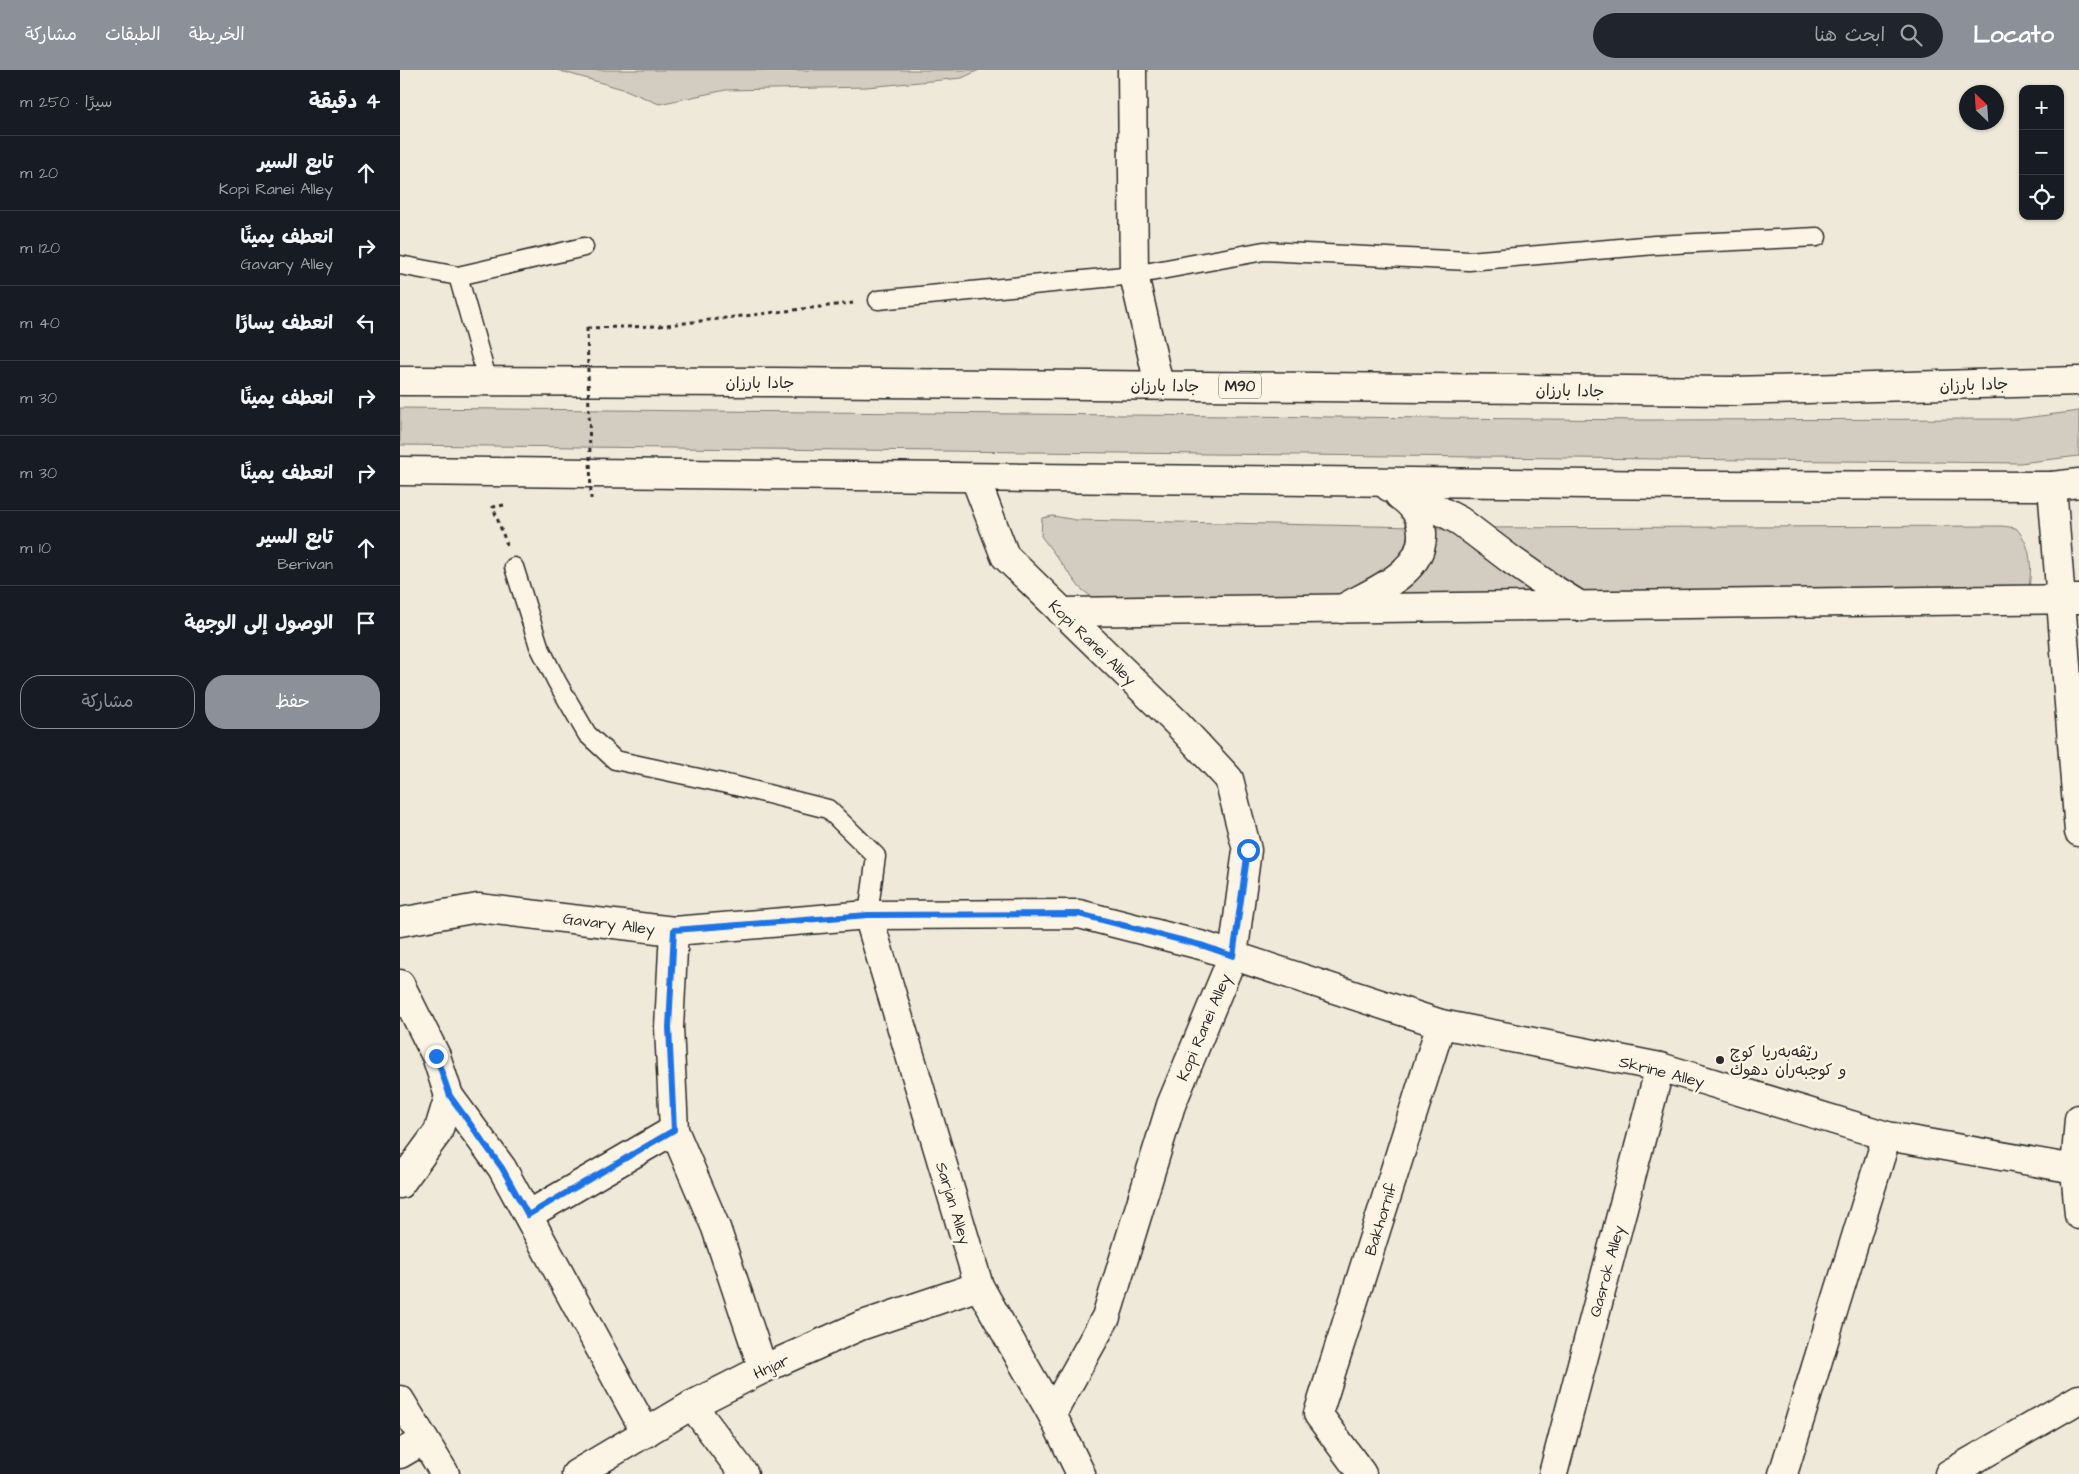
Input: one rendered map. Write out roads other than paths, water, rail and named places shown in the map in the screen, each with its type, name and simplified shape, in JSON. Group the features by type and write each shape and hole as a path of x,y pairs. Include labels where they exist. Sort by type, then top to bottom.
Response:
{"main road":[{"path":"1132,70 1134,275 1159,385"},
{"name":"جادا بارزان","path":"400,381 1159,385 1734,391 2079,381"},
{"path":"400,471 1376,482 2052,486 2079,483"},
{"name":"Kopi Ranei Alley","path":"976,478 1005,556 1177,723 1229,779 1248,850 1233,956 1171,1105 1106,1317 1052,1414"},
{"path":"1376,482 1420,500 1460,521 1510,560 1582,606"},
{"path":"1342,609 1397,578 1414,562 1423,543 1422,522 1413,506 1376,482"},
{"path":"2052,486 2070,600 2079,832"},
{"path":"1062,612 2070,600"},
{"name":"Gavary Alley","path":"400,922 478,908 674,930 868,915 1079,914 1204,946 1233,956"},
{"name":"Sarjan Alley","path":"868,915 979,1286 1052,1414 1081,1474"},
{"path":"674,930 669,1027 674,1130 716,1228 763,1369"},
{"name":"Skrine Alley","path":"1233,956 1441,1024 1660,1068 1887,1136 2075,1169"},
{"path":"400,984 436,1056 450,1096 502,1168 646,1433"},
{"name":"Bakhornif","path":"1362,1474 1318,1414 1441,1024"},
{"name":"Qasrok Alley","path":"1553,1474 1660,1068"},
{"path":"400,1184 438,1132 450,1096"},
{"path":"2079,1119 2075,1169 2079,1215"},
{"path":"528,1215 674,1130"},
{"path":"1783,1474 1887,1136"},
{"name":"Hnjar","path":"576,1474 692,1406 763,1369 860,1326 979,1286"},
{"path":"1949,1474 1979,1467 2079,1399"},
{"path":"400,1400 445,1474"},
{"path":"692,1406 744,1474"},
{"path":"400,1454 424,1440"}],"lane":[{"path":"878,300 1134,275 1264,251 1469,261 1656,245 1817,237"},
{"path":"400,266 458,276 584,247"},
{"path":"458,276 488,382"},
{"path":"514,567 539,646 587,734 615,760 828,808 876,856 868,915"}],"place":[{"name":"رێڤه‌به‌ریا كوچ و كوچبه‌ران دهوك","path":"1720,1060"}]}
